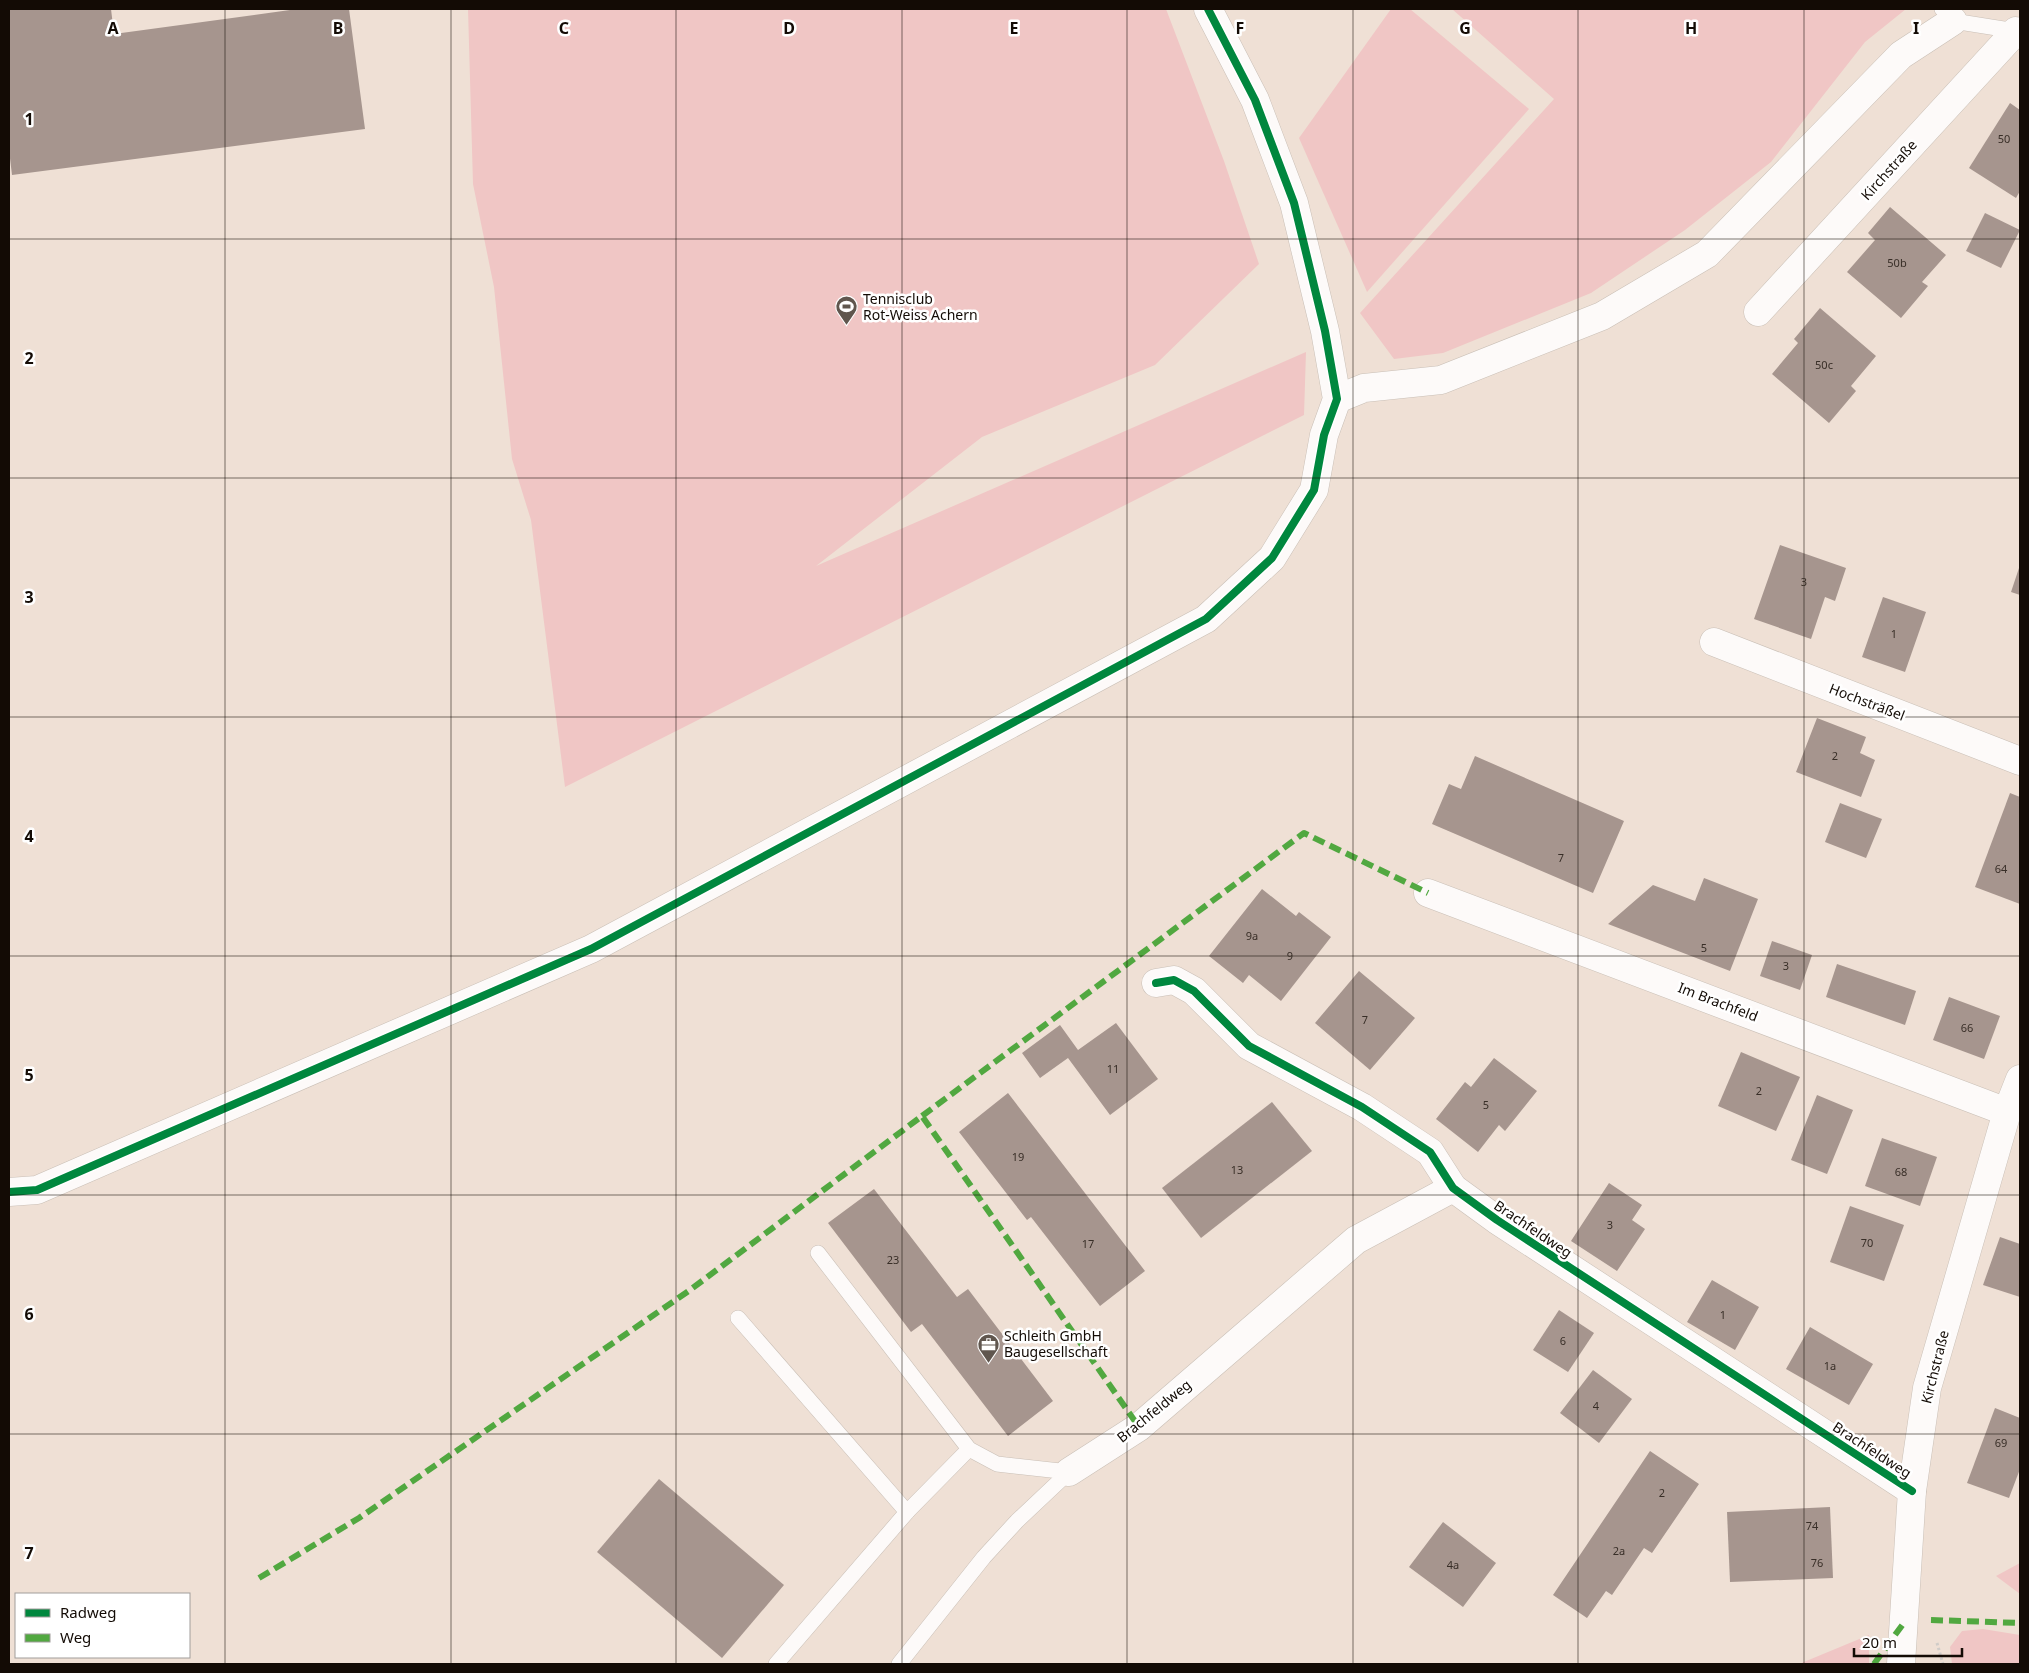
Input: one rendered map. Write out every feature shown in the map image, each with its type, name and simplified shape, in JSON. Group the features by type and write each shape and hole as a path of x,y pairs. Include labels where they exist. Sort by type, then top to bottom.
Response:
{"street":[{"path":"9,1192 37,1190 591,949 1206,619 1272,558 1314,490 1324,435 1337,399 1325,331 1294,203 1255,100 1208,9"},
{"path":"1337,399 1364,388 1441,380 1602,316 1707,254 1901,55 1948,15"},
{"name":"Kirchstraße","path":"1758,312 2018,31"},
{"name":"Hochsträßel","path":"1714,642 2020,761"},
{"name":"Im Brachfeld","path":"1428,893 2007,1112"},
{"name":"Brachfeldweg","path":"1156,983 1174,980 1194,991 1249,1046 1362,1107 1430,1152 1453,1188 1496,1220 1912,1492"},
{"name":"Kirchstraße","path":"1901,1664 1912,1492 1927,1388 2007,1112 2020,1079"},
{"name":"Brachfeldweg","path":"1069,1472 1139,1427 1356,1240 1453,1188"}],"lane":[{"path":"1948,15 2018,31"},
{"path":"818,1253 969,1449 997,1464 1069,1472"},
{"path":"738,1318 907,1512"},
{"path":"776,1664 907,1512 969,1449"},
{"path":"899,1664 984,1557 1069,1472"}],"shaded area":[{"name":"Tennisclub Rot-Weiss Achern","path":"468,9 1166,9 1224,161 1259,264 1155,365 982,437 816,566 1306,352 1304,415 565,787 531,520 512,459 494,287 473,184"},
{"path":"1391,9 1410,9 1529,109 1367,292 1299,138"},
{"path":"1452,9 1906,9 1865,42 1771,162 1685,230 1591,293 1443,353 1394,359 1360,313 1554,99"},
{"path":"2020,1563 2020,1594 1996,1576"},
{"path":"1983,1629 2020,1635 2020,1664 1952,1664 1950,1647 1962,1631"},
{"path":"1869,1635 1869,1664 1799,1664"}],"building":[{"path":"9,9 111,9 114,34 290,9 349,9 365,129 12,175 9,150"},
{"path":"2010,103 2020,110 2020,191 2016,198 1969,168"},
{"path":"1890,207 1946,255 1922,282 1928,286 1901,318 1847,272 1875,240 1868,233"},
{"path":"1985,213 2020,230 2001,268 1966,251"},
{"path":"1820,308 1876,356 1851,386 1856,391 1829,423 1772,374 1798,343 1794,339"},
{"path":"1780,545 1846,568 1835,601 1825,597 1811,639 1754,619"},
{"path":"2020,565 2020,595 2011,592"},
{"path":"1883,597 1926,612 1905,672 1862,657"},
{"path":"1817,718 1866,737 1860,753 1875,760 1861,797 1796,772"},
{"path":"1475,756 1624,821 1593,893 1432,824 1449,784 1461,789"},
{"path":"2010,793 2020,797 2020,904 1975,887"},
{"path":"1840,803 1882,819 1866,858 1825,842"},
{"path":"1704,878 1758,899 1730,971 1608,924 1653,885 1695,901"},
{"path":"1262,889 1296,916 1299,912 1331,937 1281,1001 1249,975 1243,983 1209,956"},
{"path":"1772,941 1812,955 1800,990 1760,976"},
{"path":"1837,964 1916,991 1905,1025 1826,997"},
{"path":"1359,971 1415,1018 1370,1070 1315,1023"},
{"path":"1949,997 2000,1016 1984,1059 1933,1040"},
{"path":"1116,1023 1158,1079 1110,1115 1068,1058 1040,1078 1022,1053 1060,1025 1078,1050"},
{"path":"1741,1052 1800,1077 1776,1131 1718,1106"},
{"path":"1494,1058 1537,1091 1505,1131 1499,1125 1478,1152 1436,1119 1465,1082 1471,1087"},
{"path":"1008,1093 1145,1271 1100,1306 1031,1217 1027,1220 959,1132"},
{"path":"1817,1095 1853,1110 1827,1174 1791,1160"},
{"path":"1272,1102 1312,1151 1201,1238 1162,1188"},
{"path":"1882,1138 1937,1157 1920,1206 1865,1186"},
{"path":"1609,1183 1642,1205 1632,1220 1645,1229 1617,1271 1571,1241"},
{"path":"874,1189 957,1297 968,1289 1053,1401 1008,1436 922,1324 911,1332 828,1223"},
{"path":"1850,1206 1904,1225 1884,1281 1830,1262"},
{"path":"2000,1237 2020,1244 2020,1297 1983,1285"},
{"path":"1712,1280 1759,1307 1735,1350 1687,1322"},
{"path":"1559,1310 1594,1333 1568,1372 1533,1350"},
{"path":"1810,1327 1873,1364 1849,1405 1786,1369"},
{"path":"1593,1370 1632,1399 1599,1443 1560,1413"},
{"path":"1995,1408 2020,1418 2020,1469 2009,1498 1967,1483"},
{"path":"1650,1451 1699,1484 1652,1553 1644,1548 1612,1595 1606,1591 1587,1618 1553,1595"},
{"path":"659,1479 784,1585 722,1658 597,1552"},
{"path":"1830,1507 1833,1578 1730,1582 1727,1512"},
{"path":"1443,1522 1496,1563 1463,1607 1409,1567"}],"marked path":[{"path":"922,1116 1304,833 1428,893"},
{"path":"259,1578 359,1518 690,1290 922,1116 1139,1427"},
{"path":"1931,1620 2020,1623"},
{"path":"1874,1664 1903,1624"}],"cycle path":[{"path":"9,1192 37,1190 591,949 1206,619 1272,558 1314,490 1324,435 1337,399 1325,331 1294,203 1255,100 1208,9"},
{"path":"1156,983 1174,980 1194,991 1249,1046 1362,1107 1430,1152 1453,1188 1497,1220 1912,1491"}],"place":[{"name":"Tennisclub Rot-Weiss Achern","path":"847,326"},
{"name":"Schleith GmbH Baugesellschaft","path":"988,1363"}]}
